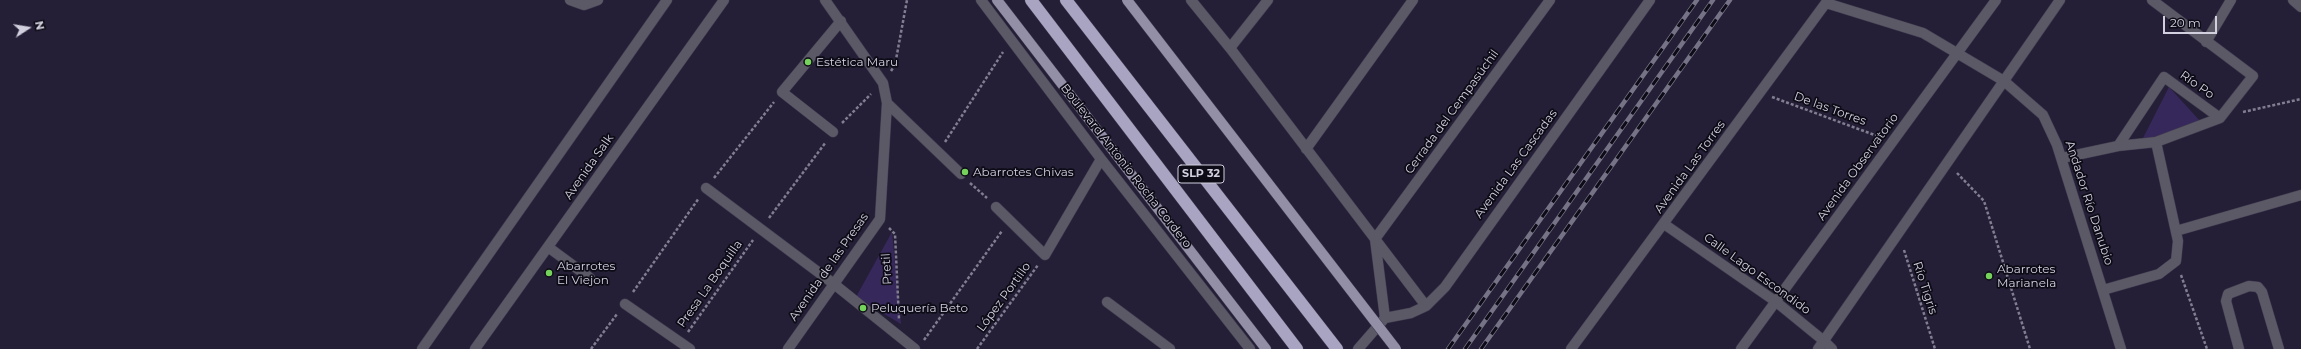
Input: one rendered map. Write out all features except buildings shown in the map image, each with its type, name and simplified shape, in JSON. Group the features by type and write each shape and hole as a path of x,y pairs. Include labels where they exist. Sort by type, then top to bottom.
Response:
{"highway":[{"name":"Boulevard Antonio Rocha Cordero","path":"1031,0 1297,349"},
{"name":"SLP 32","path":"1066,0 1337,349"}],"main road":[{"path":"997,0 1266,349"},
{"path":"1128,0 1396,349"}],"street":[{"path":"570,0 584,5 598,0"},
{"path":"422,349 667,0"},
{"name":"Avenida Salk","path":"475,349 724,0"},
{"name":"Avenida de las Presas","path":"788,349 880,219 887,103 883,83 825,0"},
{"name":"Boulevard Antonio Rocha Cordero","path":"981,0 1101,159 1250,349"},
{"path":"1191,0 1230,48 1426,306"},
{"path":"1230,48 1268,0"},
{"path":"1306,149 1413,0"},
{"name":"Cerrada del Cempasúchil","path":"1375,239 1550,0"},
{"name":"Avenida Las Cascadas","path":"1385,318 1411,313 1426,306 1445,287 1650,0"},
{"name":"Avenida Observatorio","path":"1741,349 1996,0"},
{"path":"1818,349 2060,0"},
{"path":"2062,158 2118,146 2156,142 2220,118 2253,76 2152,0"},
{"path":"2206,42 2231,0"},
{"path":"2293,0 2301,7"},
{"name":"Andador Río Danubio","path":"1827,2 1923,33 2004,81 2043,115 2062,158 2121,349"},
{"name":"Avenida Las Torres","path":"1572,349 1827,2"},
{"path":"833,132 782,92 841,21"},
{"name":"Río Po","path":"2118,146 2164,77 2220,118"},
{"path":"887,103 961,174"},
{"path":"2103,290 2159,274 2176,261 2178,241 2156,142"},
{"path":"996,207 1045,255 1101,159"},
{"path":"706,188 759,230 834,284 899,336 919,346"},
{"path":"2176,231 2301,195"},
{"name":"Calle Lago Escondido","path":"1664,224 1775,301 1824,340 1832,349"},
{"path":"1358,349 1385,318 1375,239"},
{"path":"548,247 590,278"},
{"path":"2239,349 2226,302 2228,294 2249,286 2258,287 2262,292 2279,349"},
{"path":"1107,302 1170,349"},
{"path":"625,304 690,349"}],"path":[{"path":"883,83 895,65 907,0"},
{"path":"939,152 1011,39"},
{"name":"De las Torres","path":"1760,93 1893,141"},
{"path":"2220,118 2301,99"},
{"path":"1947,163 1984,201 2030,349"},
{"name":"Presa La Boquilla","path":"681,342 759,230 806,168"},
{"path":"961,174 996,207"},
{"name":"Pretil","path":"880,219 894,234 899,336"},
{"path":"919,346 1010,220"},
{"name":"Río Tigris","path":"1898,233 1935,349"},
{"name":"López Portillo","path":"977,349 1045,255"},
{"path":"2176,261 2207,349"},
{"path":"591,349 625,304"}],"shaded area":[{"path":"2169,87 2200,121 2141,142"},
{"path":"892,232 901,324 856,297"}],"railway":[{"path":"1448,349 1697,0"},
{"path":"1465,349 1713,0"},
{"path":"1481,349 1730,0"}],"place":[{"name":"Estética Maru","path":"808,62"},
{"name":"Abarrotes Chivas","path":"965,172"},
{"name":"Abarrotes El Viejon","path":"549,273"},
{"name":"Abarrotes Marianela","path":"1989,276"},
{"name":"Peluquería Beto","path":"863,308"}]}
